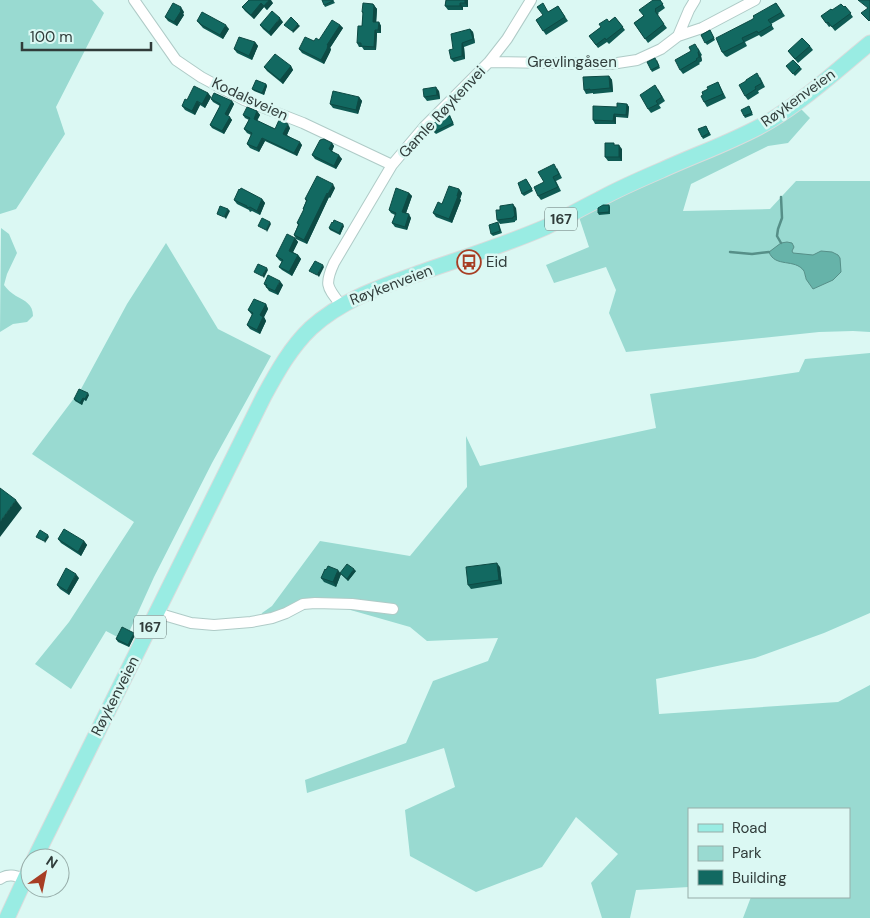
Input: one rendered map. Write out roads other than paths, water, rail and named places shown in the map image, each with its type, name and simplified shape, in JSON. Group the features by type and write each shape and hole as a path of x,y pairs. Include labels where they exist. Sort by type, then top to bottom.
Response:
{"main road":[{"name":"Røykenveien","path":"40,848 264,396 292,350 309,330 341,305 375,289 478,253 547,226 624,187 756,128 794,104 870,43"},
{"path":"7,918 20,889"}],"street":[{"name":"Kodalsveien","path":"134,0 176,60 202,77 244,100 303,123 392,164"},
{"name":"Gamle Røykenvei","path":"341,305 329,290 328,277 334,263 392,164 424,127 489,62 507,39 530,0"},
{"path":"678,36 695,0"},
{"name":"Grevlingåsen","path":"489,62 612,64 637,60 661,49 678,36 702,28 756,0"},
{"path":"157,613 192,623 214,625 272,618 303,604 352,604 393,609"},
{"path":"0,879 8,875 20,874"}],"waterway":[{"path":"781,197 782,218 777,236 781,243"},
{"path":"730,252 752,254 769,252"}],"place":[{"name":"Eid","path":"469,262"}]}
